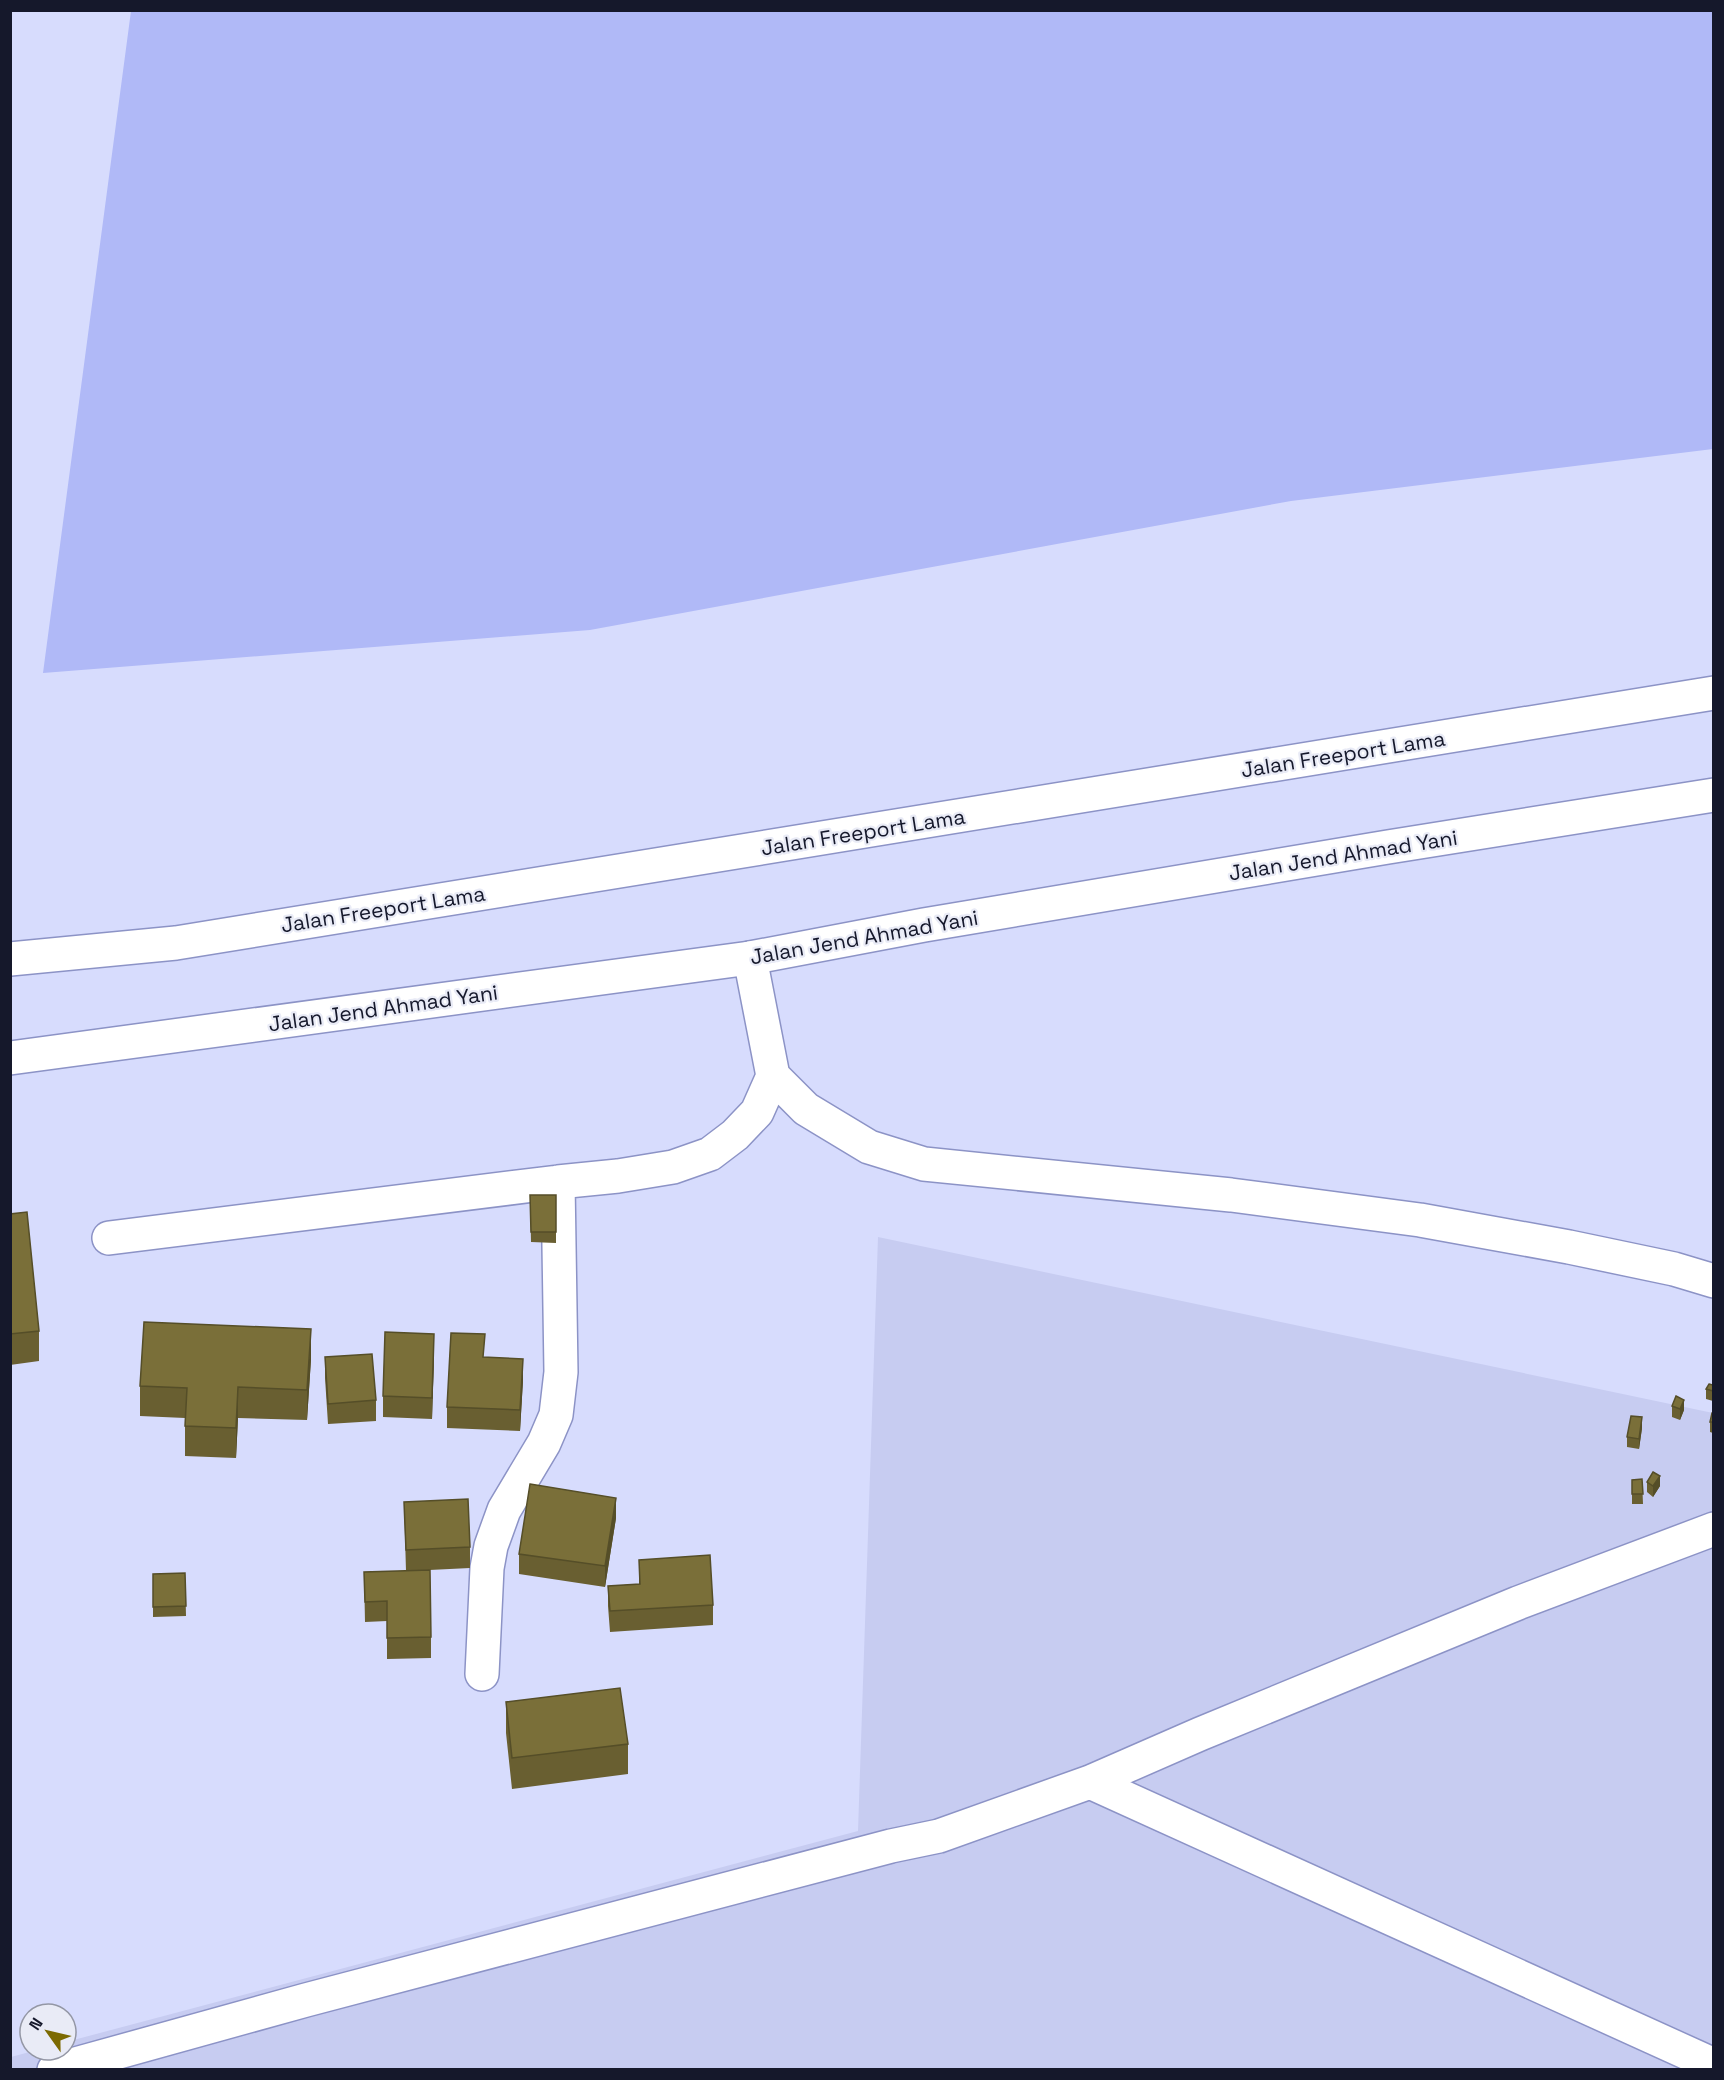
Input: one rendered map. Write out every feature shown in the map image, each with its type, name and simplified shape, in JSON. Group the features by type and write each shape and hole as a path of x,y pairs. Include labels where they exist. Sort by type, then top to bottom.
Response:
{"street":[{"name":"Jalan Freeport Lama","path":"10,959 176,943 1713,693"},
{"name":"Jalan Jend Ahmad Yani","path":"10,1058 750,958 924,925 1365,850 1713,795"},
{"path":"750,958 773,1076 806,1109 869,1147 924,1164 1231,1195 1420,1220 1651,1264 1713,1281"},
{"path":"109,1238 618,1176 673,1167 710,1154 735,1135 757,1112 773,1076"},
{"path":"482,1674 487,1568 491,1546 504,1510 544,1443 556,1415 561,1372 558,1182"},
{"path":"54,2070 386,1979 891,1846 939,1836 1090,1782 1200,1734 1518,1603 1713,1528"},
{"path":"1090,1782 1713,2065"}],"shaded area":[{"path":"878,1237 1713,1413 1713,2069 11,2070 11,2057 18,2055 18,2062 78,2062 78,2039 858,1831"}],"water":[{"path":"131,11 1713,11 1713,449 1291,501 590,630 43,673"}],"building":[{"path":"530,1195 556,1195 556,1232 531,1232"},
{"path":"27,1212 39,1331 10,1334 10,1214"},
{"path":"144,1322 311,1329 307,1390 238,1387 236,1428 185,1426 187,1388 140,1386"},
{"path":"385,1332 434,1334 432,1398 383,1396"},
{"path":"451,1333 485,1334 483,1357 523,1359 520,1410 447,1407"},
{"path":"372,1354 376,1400 328,1404 325,1357"},
{"path":"1709,1384 1713,1385 1713,1391 1706,1389"},
{"path":"1676,1396 1684,1400 1680,1409 1672,1406"},
{"path":"1631,1416 1642,1417 1639,1439 1627,1437"},
{"path":"1653,1472 1660,1476 1653,1486 1647,1482"},
{"path":"1642,1479 1643,1494 1632,1494 1632,1480"},
{"path":"530,1484 616,1498 605,1566 519,1554"},
{"path":"468,1499 470,1547 406,1550 404,1502"},
{"path":"710,1555 713,1605 610,1611 608,1586 640,1584 639,1560"},
{"path":"430,1570 431,1637 387,1638 387,1601 365,1602 364,1572"},
{"path":"185,1573 186,1606 153,1607 153,1574"},
{"path":"620,1688 628,1744 512,1758 506,1702"}]}
